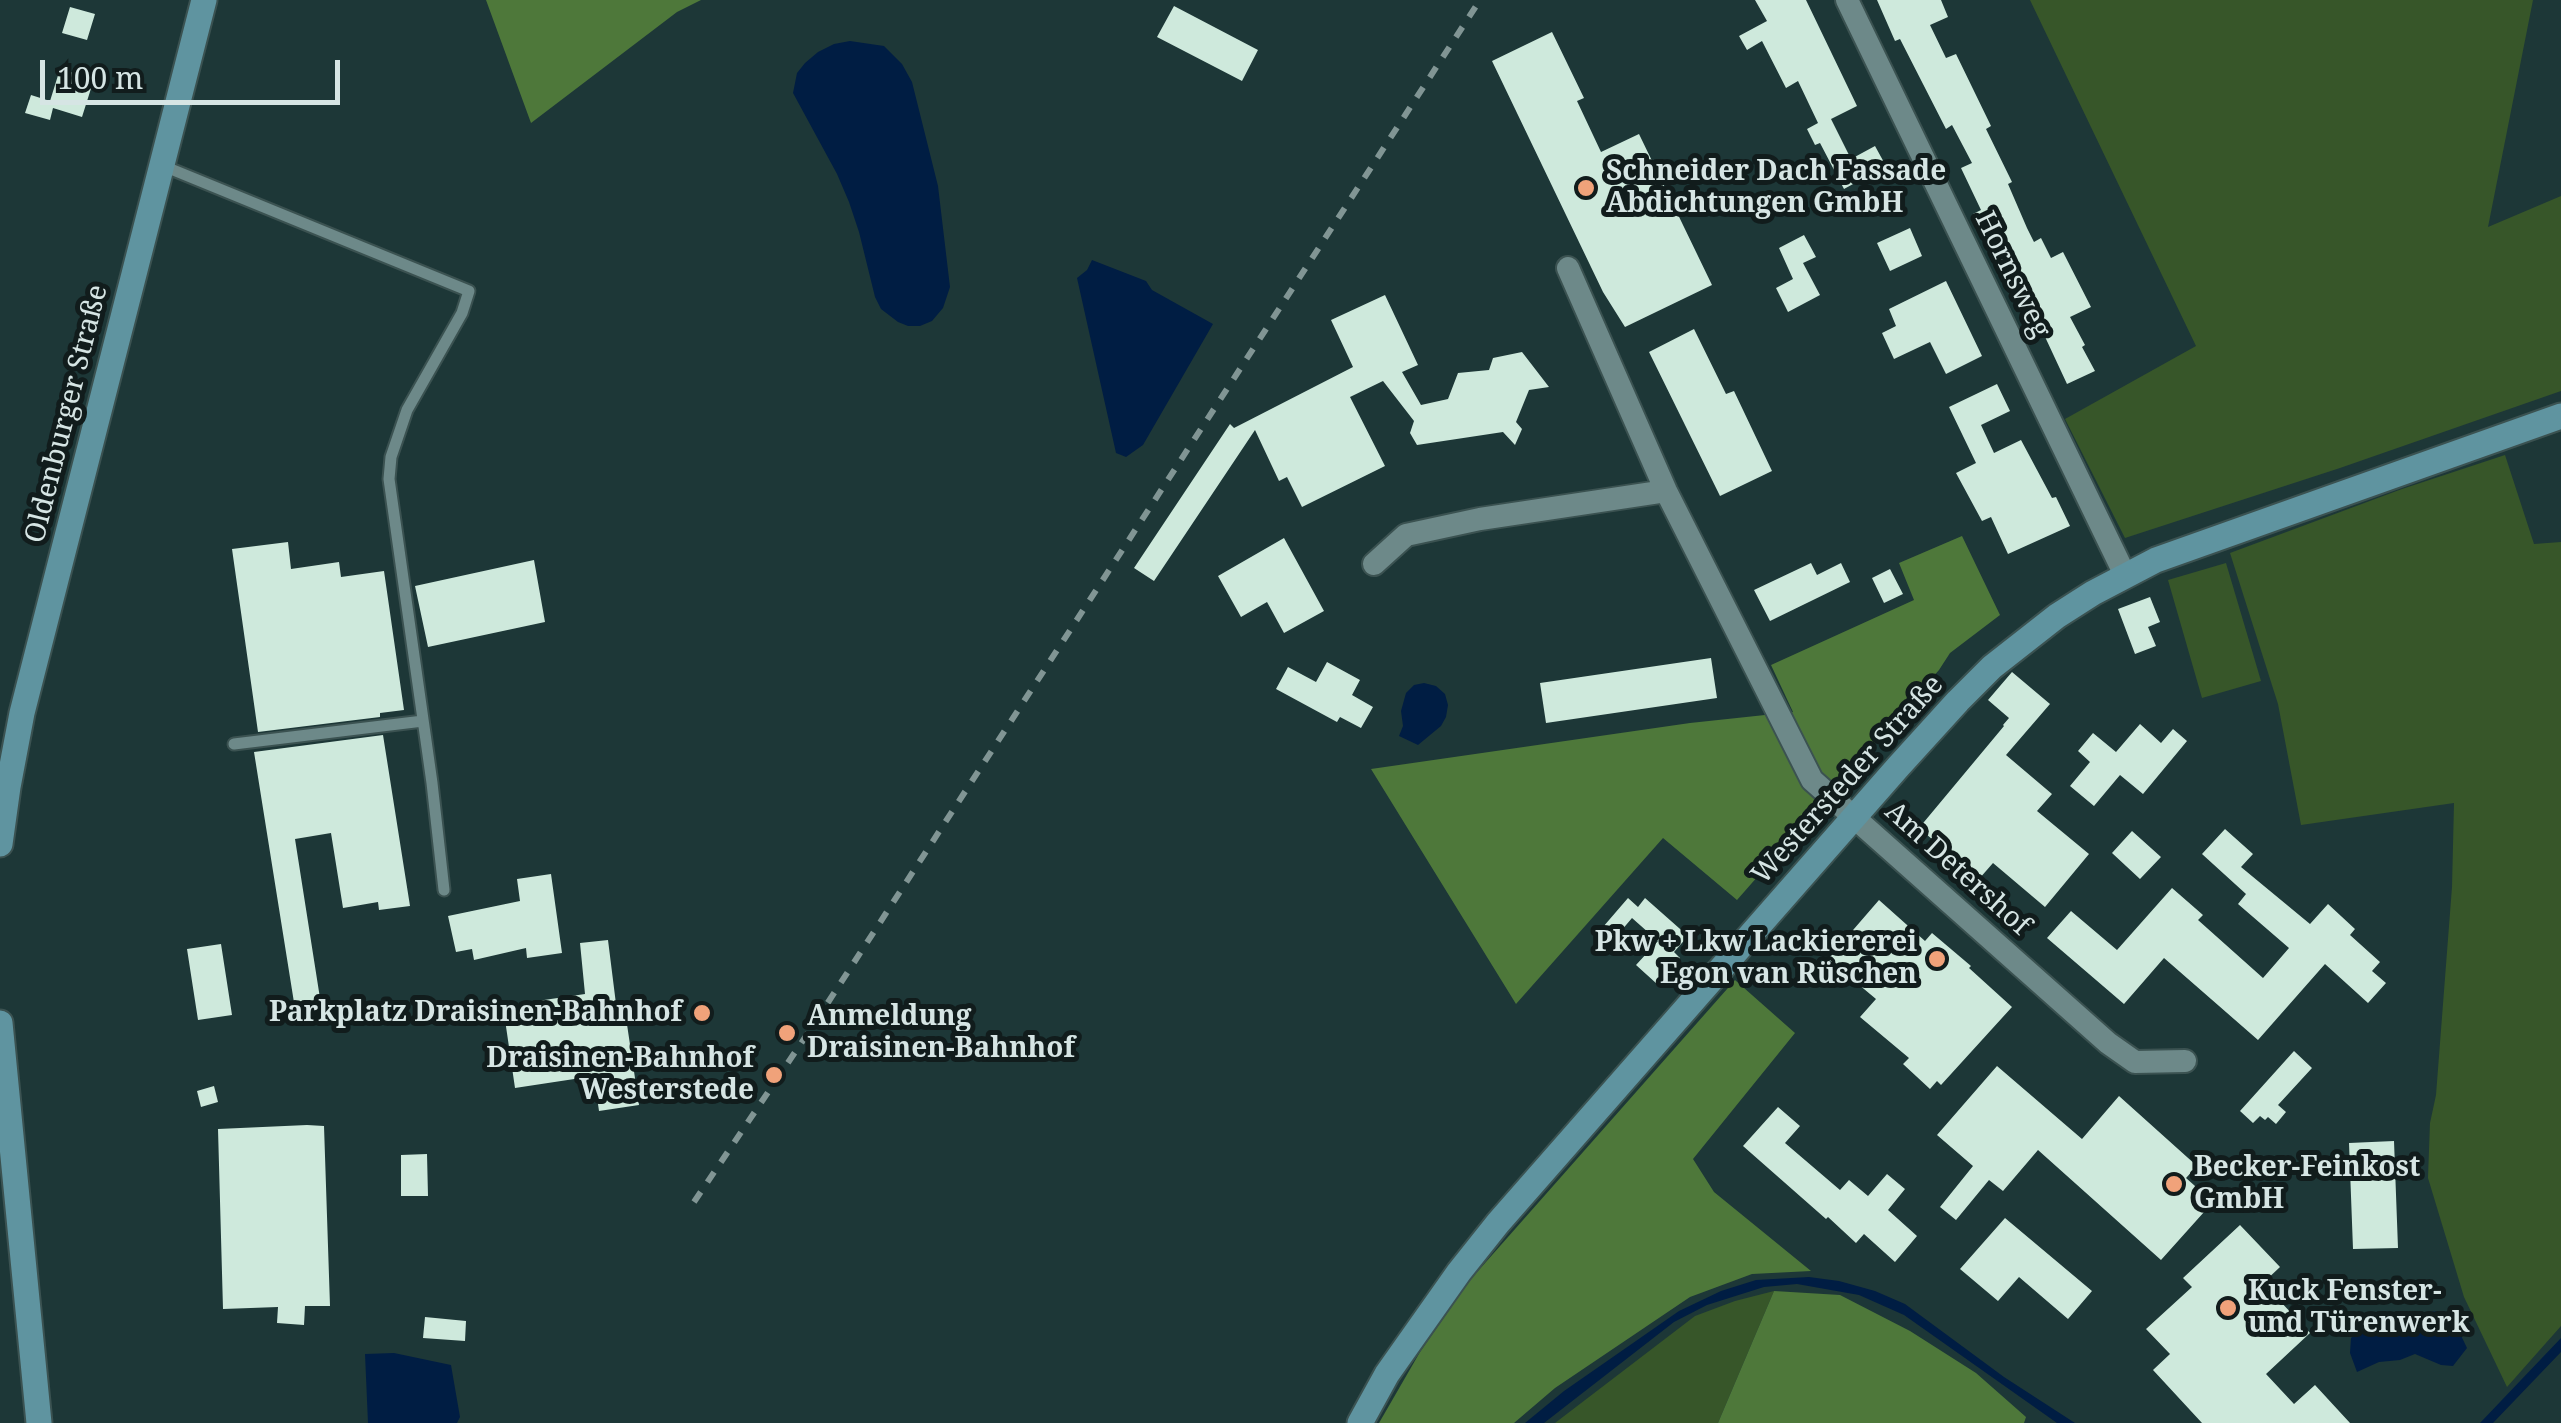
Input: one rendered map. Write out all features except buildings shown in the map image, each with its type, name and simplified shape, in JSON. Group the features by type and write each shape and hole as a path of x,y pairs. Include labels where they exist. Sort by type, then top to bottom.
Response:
{"main road":[{"name":"Oldenburger Straße","path":"0,844 22,713 204,0"},
{"name":"Westersteder Straße","path":"1360,1423 1387,1374 1498,1223 1992,667 2057,616 2156,560 2561,416"},
{"path":"0,1023 39,1423"}],"street":[{"name":"Hornsweg","path":"1847,0 2125,575"},
{"name":"Am Detershof","path":"1568,268 1666,491 1812,780 2108,1042 2135,1062 2185,1061"},
{"path":"1374,564 1406,536 1480,519 1666,491"}],"lane":[{"path":"162,165 469,291 462,312 407,410 391,458 390,479 444,890"},
{"path":"234,744 423,720"}],"green space":[{"path":"486,0 701,0 677,12 531,123"},
{"path":"2030,0 2533,0 2488,227 2561,196 2561,391 2125,538 2065,419 2196,346"},
{"path":"2505,455 2534,544 2561,542 2561,1326 2507,1387 2464,1297 2428,1178 2452,887 2454,803 2301,825 2278,704 2230,553"},
{"path":"1962,536 2000,615 1950,653 1737,900 1663,838 1516,1004 1371,769 1793,712 1771,665 1914,600 1899,563"},
{"path":"2226,563 2261,681 2202,698 2168,580"},
{"path":"1735,980 1795,1033 1693,1159 1714,1192 1811,1271 1752,1274 1690,1297 1555,1388 1514,1423 1379,1423 1420,1352 1470,1280"},
{"path":"1774,1291 1718,1423 1555,1423 1695,1316"},
{"path":"1774,1291 1840,1295 1910,1331 1976,1373 2026,1417 2024,1423 1718,1423"}],"water":[{"path":"850,41 884,46 902,64 912,82 938,186 950,287 943,308 932,321 920,326 898,322 881,309 849,202 793,93 797,73 805,63 834,44"},
{"path":"1092,260 1146,281 1152,290 1213,324 1143,445 1126,457 1116,453 1077,278"},
{"path":"1424,683 1445,694 1448,705 1441,726 1418,745 1399,736 1403,726 1401,711 1406,693 1414,685"},
{"path":"1809,1277 1875,1291 1905,1304 2004,1377 2075,1423 2057,1423 1904,1315 1859,1295 1797,1284 1764,1287 1707,1305 1674,1322 1544,1423 1525,1423 1679,1311 1756,1280"},
{"path":"2444,1311 2454,1321 2467,1348 2453,1366 2415,1354 2379,1362 2357,1372 2350,1353 2351,1338 2368,1321"},
{"path":"2561,1338 2561,1352 2493,1423 2480,1423"},
{"path":"394,1353 451,1365 460,1417 457,1423 368,1423 365,1354"}],"railway":[{"path":"694,1202 1480,0"}],"place":[{"name":"Schneider Dach Fassade Abdichtungen GmbH","path":"1586,188"},
{"name":"Pkw + Lkw Lackiererei Egon van Rüschen","path":"1937,959"},
{"name":"Parkplatz Draisinen-Bahnhof","path":"702,1013"},
{"name":"Anmeldung Draisinen-Bahnhof","path":"787,1033"},
{"name":"Draisinen-Bahnhof Westerstede","path":"774,1075"},
{"name":"Becker-Feinkost GmbH","path":"2174,1184"},
{"name":"Kuck Fenster- und Türenwerk","path":"2228,1308"}]}
